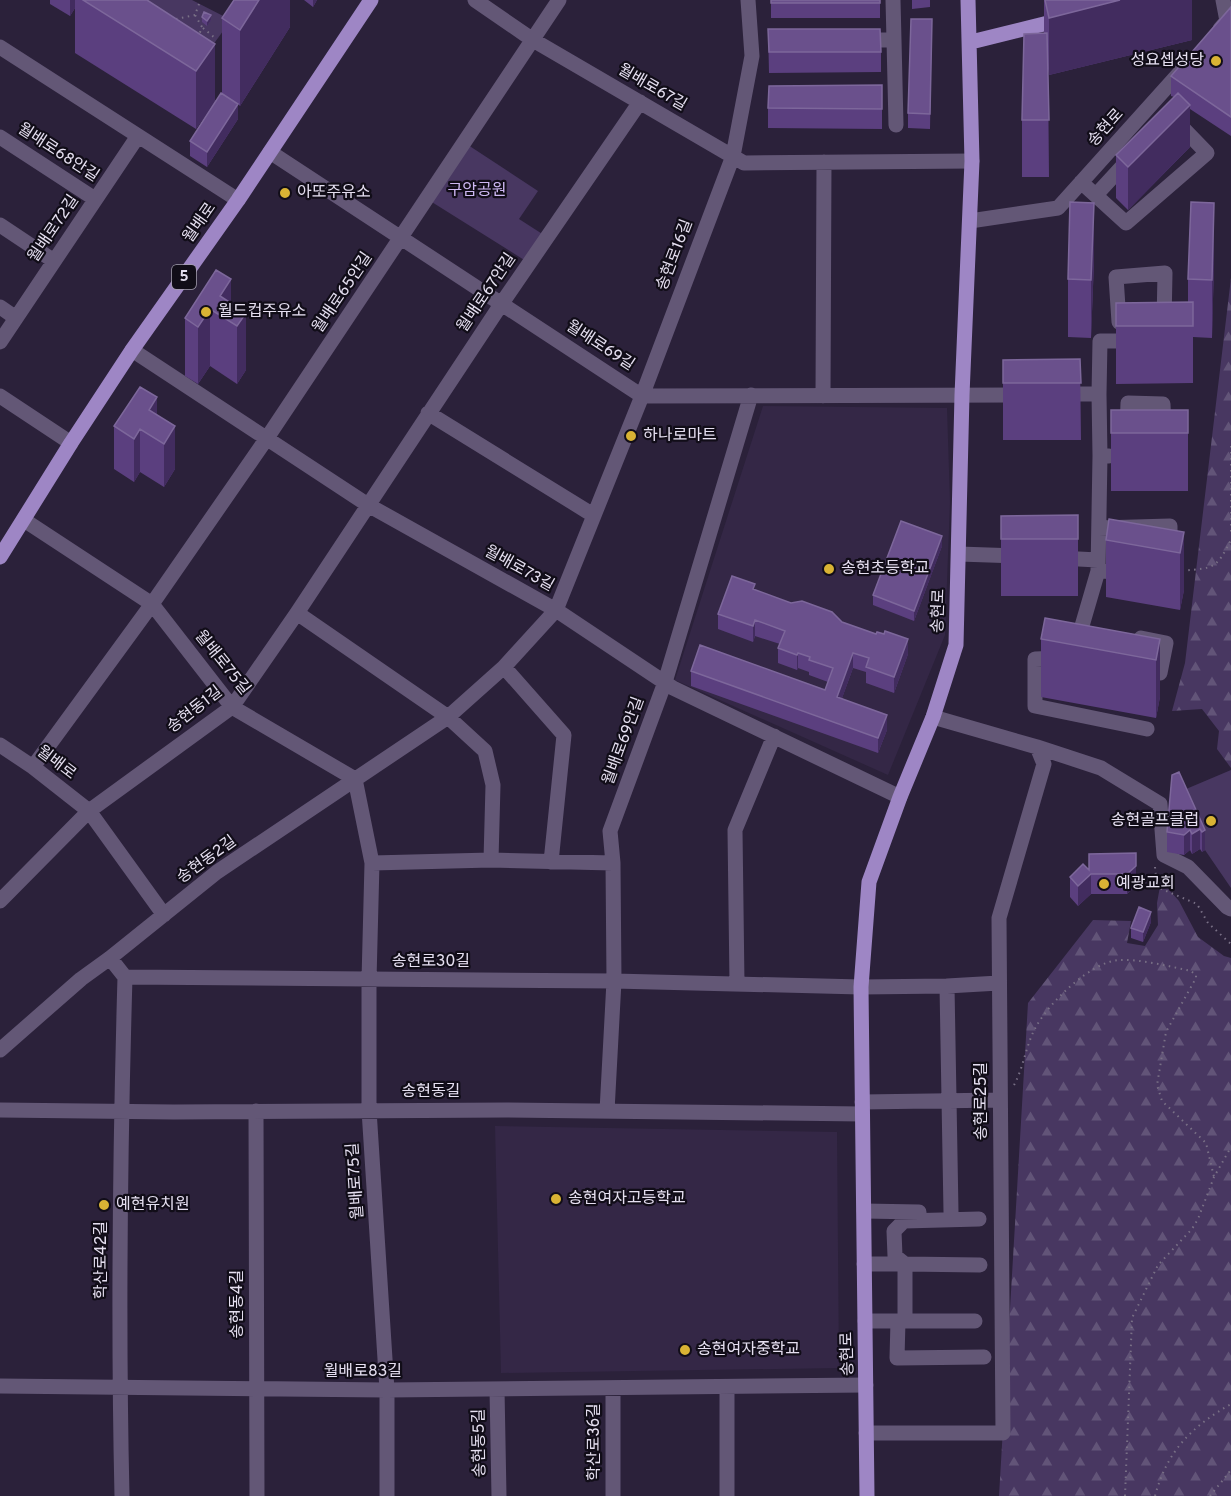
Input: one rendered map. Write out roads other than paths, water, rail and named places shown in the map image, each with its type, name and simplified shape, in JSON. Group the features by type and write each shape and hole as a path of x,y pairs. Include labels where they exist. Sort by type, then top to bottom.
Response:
{"main road":[{"name":"월배로","path":"0,557 70,443 132,350 238,200 371,0"},
{"name":"송현로","path":"867,1496 861,987 868,882 933,717 956,645 962,395 972,161 971,42 968,0"},
{"path":"971,42 1073,17"}],"street":[{"name":"월배로67길","path":"475,0 533,40 744,163 972,161"},
{"name":"월배로65안길","path":"152,604 402,238 559,0"},
{"name":"송현로16길","path":"556,610 642,396 733,156 757,40 748,0"},
{"path":"893,0 894,40 890,96 896,125"},
{"path":"1207,43 1227,21 1223,0"},
{"path":"846,40 894,40"},
{"path":"0,47 238,200"},
{"name":"송현로","path":"970,221 1058,208 1192,60"},
{"name":"월배로67안길","path":"368,505 502,303 640,102"},
{"path":"1081,182 1126,223 1207,153 1170,115 1163,123"},
{"name":"월배로72길","path":"0,342 138,136"},
{"name":"월배로68안길","path":"0,137 95,199"},
{"path":"1096,195 1140,147"},
{"name":"월배로69길","path":"270,152 642,396"},
{"path":"823,396 824,162"},
{"path":"0,225 54,261"},
{"path":"1121,341 1116,277 1164,273 1158,341 1121,341 1100,341 1098,566 1088,627 1073,657 1035,659 1035,706 1146,729"},
{"path":"0,307 16,318"},
{"name":"월배로73길","path":"132,350 368,505 556,610 665,682 900,797"},
{"path":"642,396 1099,394"},
{"name":"월배로69안길","path":"606,1111 614,981 614,863 610,831 665,682 751,395"},
{"path":"0,396 70,443"},
{"path":"1100,456 1126,450 1128,403 1163,404 1165,444"},
{"path":"428,413 593,515"},
{"name":"송현동1길","path":"0,901 89,811 232,707 368,505"},
{"name":"월배로75길","path":"24,520 152,604 232,707 355,779 372,863 369,1110 387,1390 387,1496"},
{"path":"1099,528 1170,526 1175,566"},
{"path":"959,554 1098,566 1134,572"},
{"path":"33,767 152,604"},
{"name":"송현동2길","path":"0,1050 81,979 217,872 448,717 504,667 556,610"},
{"path":"297,613 448,717 485,751 493,785 491,861"},
{"path":"1124,634 1166,643 1160,673 1128,667"},
{"path":"504,667 564,735 551,862"},
{"path":"933,717 1101,768 1160,804 1164,855 1188,867 1231,909"},
{"path":"737,984 735,830 774,736"},
{"name":"월배로","path":"0,745 33,767 89,811"},
{"name":"송현로25길","path":"866,1433 1003,1433 999,918 1044,764 1036,747"},
{"path":"89,811 164,915"},
{"path":"372,863 491,861 614,863"},
{"path":"110,958 125,977"},
{"name":"송현로30길","path":"125,977 614,981 861,987"},
{"name":"학산로42길","path":"122,1496 119,1388 120,1111 125,977"},
{"path":"861,987 999,983"},
{"path":"946,986 951,1212"},
{"name":"송현동길","path":"0,1110 606,1111 862,1108 949,1101 1000,1100"},
{"name":"송현동4길","path":"256,1111 257,1496"},
{"path":"864,1211 1000,1212"},
{"path":"904,1264 895,1257 894,1231 904,1221 979,1219"},
{"path":"864,1264 980,1265"},
{"path":"904,1264 897,1358 984,1357"},
{"path":"865,1321 975,1321"},
{"name":"월배로83길","path":"0,1386 387,1390 866,1385"},
{"path":"727,1387 727,1496"},
{"name":"학산로36길","path":"613,1388 613,1496"},
{"name":"송현동5길","path":"497,1389 499,1496"}],"place":[{"name":"성요셉성당","path":"1216,61"},
{"name":"아또주유소","path":"285,193"},
{"name":"월드컵주유소","path":"206,312"},
{"name":"하나로마트","path":"631,436"},
{"name":"송현초등학교","path":"829,569"},
{"name":"송현골프클럽","path":"1211,821"},
{"name":"예광교회","path":"1104,884"},
{"name":"송현여자고등학교","path":"556,1199"},
{"name":"예현유치원","path":"104,1205"},
{"name":"송현여자중학교","path":"685,1350"}],"park label":[{"name":"구암공원","path":"477,191"}]}
